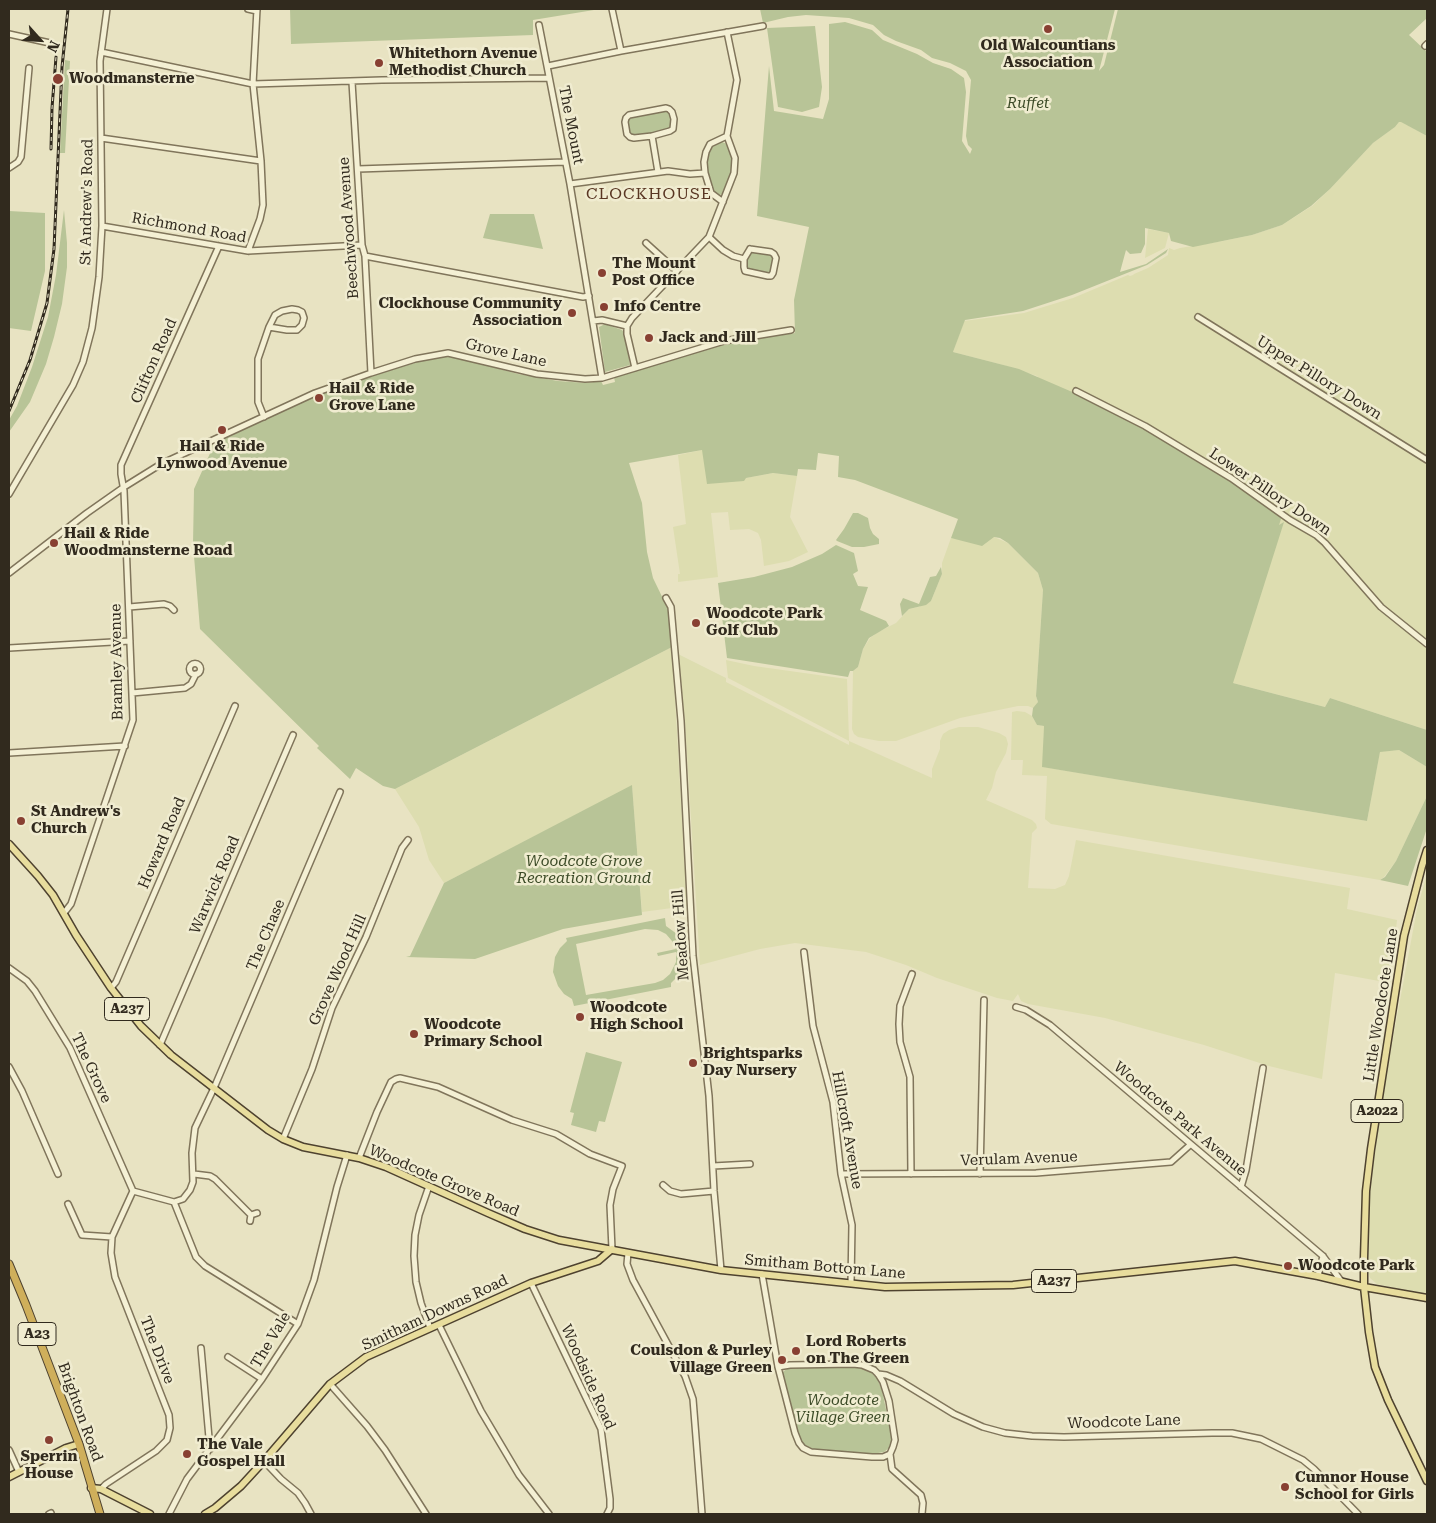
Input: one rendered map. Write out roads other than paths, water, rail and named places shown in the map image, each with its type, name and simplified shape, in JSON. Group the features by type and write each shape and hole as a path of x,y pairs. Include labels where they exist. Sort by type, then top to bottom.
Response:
{"highway":[{"name":"Brighton Road","path":"9,1264 79,1444 100,1514"}],"main road":[{"name":"Woodcote Grove Road","path":"9,844 38,876 64,913 111,988 136,1020 184,1066 268,1130 282,1139 303,1147 359,1158 394,1170 524,1229 559,1240 612,1250"},
{"name":"Little Woodcote Lane","path":"1364,1287 1366,1191 1371,1149 1404,936 1427,850"},
{"name":"Smitham Bottom Lane","path":"612,1250 721,1270 885,1286 1013,1285 1235,1261 1318,1276 1364,1287"},
{"name":"Smitham Downs Road","path":"205,1514 241,1486 330,1384 366,1357 532,1283 598,1261 612,1250"},
{"name":"A237","path":"1364,1287 1427,1298"},
{"name":"A2022","path":"1364,1287 1375,1367 1388,1400 1427,1481"},
{"path":"9,1478 66,1448 79,1444"},
{"path":"91,1488 101,1489 150,1514"}],"street":[{"name":"St Andrew's Road","path":"9,494 68,396 83,362 92,328 99,277 102,226 101,52 107,9"},
{"path":"248,9 256,10 253,84 261,161 263,208 248,251"},
{"path":"612,9 621,51"},
{"name":"The Mount","path":"539,26 570,184 602,378"},
{"path":"548,66 763,26"},
{"path":"635,368 627,326 632,318 709,237 734,173 735,158 727,136 737,80 727,32"},
{"path":"9,34 50,43"},
{"path":"101,52 253,84 549,78"},
{"path":"9,168 18,162 21,156 29,68"},
{"name":"Beechwood Avenue","path":"352,82 362,244 365,256 370,372"},
{"path":"669,109 674,119 673,128 670,131 652,136 630,137 625,122 626,118 629,115 669,109"},
{"path":"652,136 658,172"},
{"path":"723,202 711,193 704,162 710,144 727,136"},
{"path":"101,138 261,161"},
{"path":"358,169 565,162"},
{"path":"570,184 668,171 690,174 705,173"},
{"name":"Richmond Road","path":"102,226 248,251 362,244"},
{"path":"709,237 723,250 733,256 744,259"},
{"path":"646,243 677,271"},
{"name":"Clifton Road","path":"124,487 120,469 122,460 219,246"},
{"path":"750,250 771,252 776,258 773,273 771,276 768,276 748,272 744,267 744,259 750,250"},
{"path":"365,256 583,297 589,296"},
{"path":"264,417 258,402 258,359 268,327 275,315 282,310 292,309 302,312 304,318 302,325 297,330 268,327"},
{"name":"Upper Pillory Down","path":"1198,317 1427,460"},
{"path":"593,321 602,320 627,326"},
{"name":"Grove Lane","path":"9,573 124,487 161,464 315,393 370,372 414,359 439,353 448,353 537,374 586,380 602,378 724,340 791,330"},
{"name":"Lower Pillory Down","path":"1076,391 1146,426 1231,478 1316,536 1325,543 1381,608 1427,644"},
{"name":"Bramley Avenue","path":"64,913 71,904 133,720 124,487"},
{"name":"Meadow Hill","path":"666,598 671,607 682,721 693,956 708,1080 714,1191 721,1270"},
{"path":"129,607 164,604 174,610"},
{"path":"9,648 130,641"},
{"path":"132,693 185,688 191,684 196,674"},
{"name":"Howard Road","path":"111,988 116,982 235,706"},
{"name":"Warwick Road","path":"160,1045 293,735"},
{"path":"9,753 125,746"},
{"name":"The Chase","path":"194,1174 192,1153 195,1128 214,1088 340,792"},
{"name":"Grove Wood Hill","path":"282,1139 309,1076 332,1008 366,938 402,848 408,840"},
{"name":"Hillcroft Avenue","path":"804,952 814,1026 833,1102 841,1174 853,1233 851,1283"},
{"name":"The Grove","path":"9,968 23,977 35,991 70,1048 133,1192"},
{"path":"910,1174 910,1077 900,1042 899,1024 900,1006 912,974"},
{"path":"980,1174 984,1000"},
{"name":"Woodcote Park Avenue","path":"1016,1007 1032,1013 1050,1025 1323,1256 1341,1281"},
{"path":"9,1067 22,1091 58,1174"},
{"path":"1241,1187 1246,1170 1263,1068"},
{"path":"359,1158 391,1082 400,1078 425,1083 459,1095 512,1120 556,1134 590,1154 622,1166 610,1205 612,1250"},
{"name":"Verulam Avenue","path":"841,1174 1036,1173 1171,1162 1190,1144"},
{"name":"The Vale","path":"168,1514 187,1479 262,1379 298,1324 314,1280 337,1187 347,1155"},
{"path":"714,1166 750,1164"},
{"path":"133,1192 174,1202 183,1199 190,1190 194,1174 210,1176 254,1214 250,1221"},
{"path":"663,1185 670,1191 681,1194 714,1191"},
{"path":"429,1186 417,1225 414,1256 416,1282 430,1328"},
{"name":"The Drive","path":"101,1489 156,1451 167,1440 170,1428 169,1415 115,1277 111,1253 112,1237 133,1192"},
{"path":"174,1202 196,1257 205,1266 298,1324"},
{"path":"68,1204 82,1235 112,1237"},
{"path":"628,1253 627,1264 633,1280 685,1376 693,1399 702,1514"},
{"path":"1318,1276 1323,1256"},
{"path":"762,1274 778,1367 799,1443 803,1448 811,1452 883,1457 890,1454"},
{"name":"Woodside Road","path":"532,1283 601,1429 610,1499 608,1514"},
{"path":"439,1324 481,1411 519,1474 549,1514"},
{"path":"201,1348 210,1449"},
{"path":"228,1357 262,1379"},
{"name":"Woodcote Lane","path":"778,1367 790,1365 852,1364 869,1367 878,1374 900,1381 954,1414 983,1426 1005,1432 1032,1436 1064,1437 1212,1433 1261,1439 1303,1460 1358,1514"},
{"path":"878,1374 889,1401 895,1440 890,1454 892,1469 921,1495 924,1503 922,1514"},
{"path":"330,1384 367,1426 385,1450 426,1514"},
{"path":"9,1450 19,1472"},
{"path":"264,1461 298,1493 311,1514"}],"railway":[{"path":"9,411 30,360 47,303 54,249 62,67 68,9"},
{"path":"51,149 56,57"}],"place":[{"name":"Old Walcountians Association","path":"1048,29"},
{"name":"Whitethorn Avenue Methodist Church","path":"379,63"},
{"name":"Woodmansterne","path":"58,79"},
{"name":"The Mount Post Office","path":"602,273"},
{"name":"Info Centre","path":"604,307"},
{"name":"Clockhouse Community Association","path":"572,313"},
{"name":"Jack and Jill","path":"649,338"},
{"name":"Hail & Ride Grove Lane","path":"319,398"},
{"name":"Hail & Ride Lynwood Avenue","path":"222,430"},
{"name":"Hail & Ride Woodmansterne Road","path":"54,543"},
{"name":"Woodcote Park Golf Club","path":"696,623"},
{"name":"St Andrew's Church","path":"21,821"},
{"name":"Woodcote High School","path":"580,1017"},
{"name":"Woodcote Primary School","path":"414,1034"},
{"name":"Brightsparks Day Nursery","path":"693,1063"},
{"name":"Woodcote Park","path":"1288,1266"},
{"name":"Lord Roberts on The Green","path":"796,1351"},
{"name":"Coulsdon & Purley Village Green","path":"782,1360"},
{"name":"Sperrin House","path":"49,1440"},
{"name":"The Vale Gospel Hall","path":"187,1454"},
{"name":"Cumnor House School for Girls","path":"1285,1487"}],"district":[{"name":"CLOCKHOUSE","path":"649,194"}],"park label":[{"name":"Ruffet","path":"1028,104"},
{"name":"Woodcote Grove Recreation Ground","path":"584,870"},
{"name":"Woodcote Village Green","path":"843,1410"}]}
